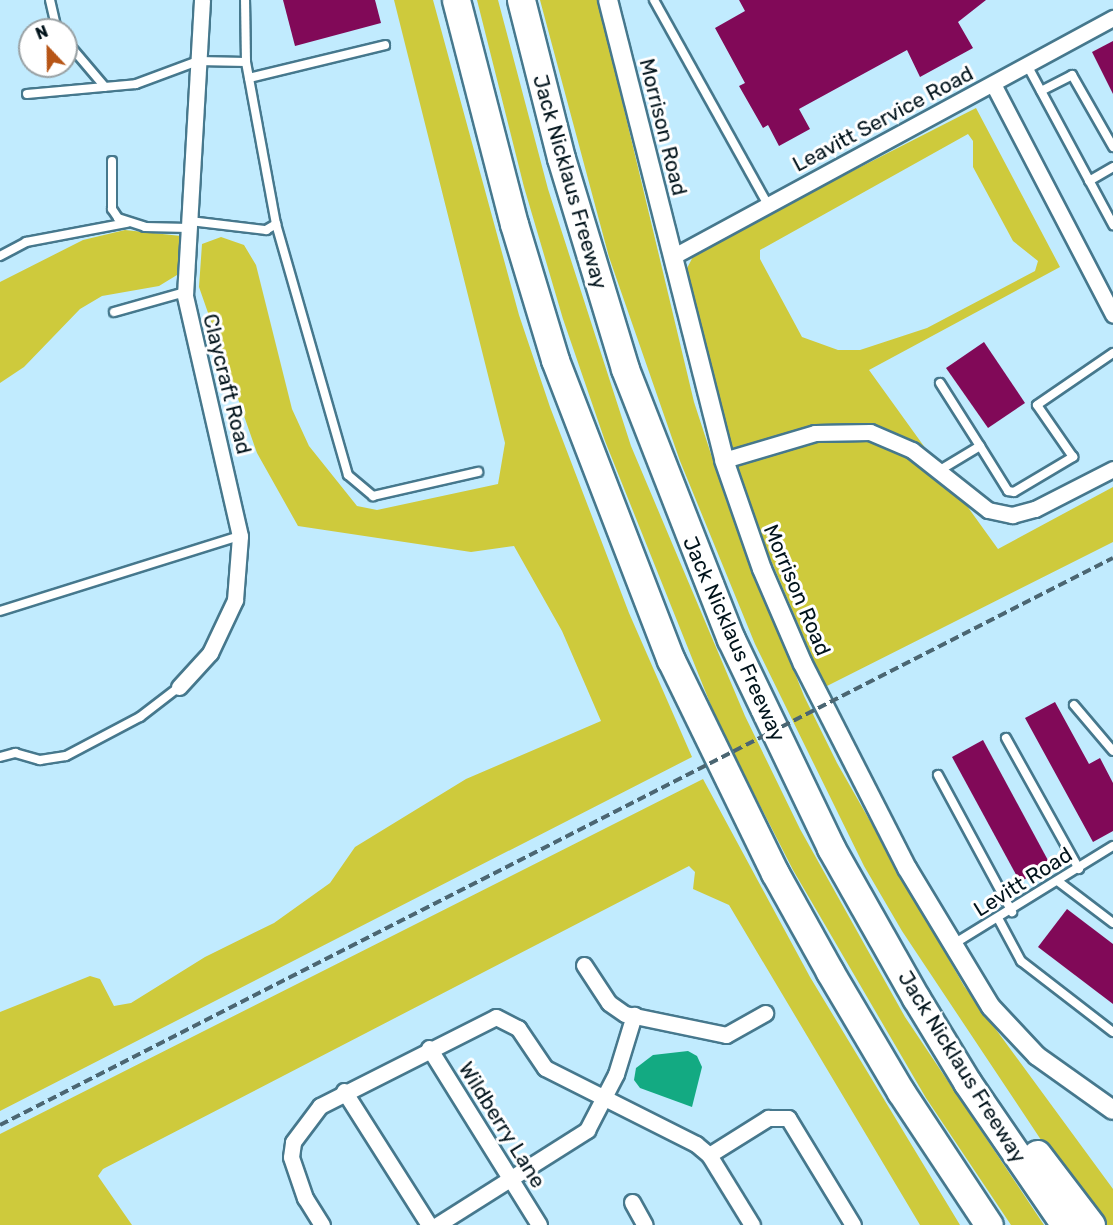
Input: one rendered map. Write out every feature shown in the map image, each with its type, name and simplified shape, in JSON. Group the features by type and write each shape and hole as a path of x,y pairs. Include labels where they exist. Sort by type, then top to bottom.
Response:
{"highway":[{"path":"456,0 514,224 555,360 671,660 775,873 851,1009 964,1190 989,1225"},
{"name":"Jack Nicklaus Freeway","path":"521,0 588,253 666,483 782,749 831,848 916,998 967,1082 1065,1225"},
{"path":"916,998 956,1038 1091,1225"},
{"path":"964,1190 982,1225"}],"street":[{"name":"Claycraft Road","path":"179,687 210,653 235,600 240,536 231,481 190,332 185,292 201,0"},
{"name":"Morrison Road","path":"608,0 724,460 762,569 803,664 951,946 1012,1030 1066,1079 1113,1110"},
{"name":"Leavitt Service Road","path":"672,256 1113,18"},
{"path":"993,84 1113,315"},
{"path":"724,460 815,433 870,432 940,470 988,510 1012,515 1035,509 1113,469"},
{"path":"584,965 609,1003 633,1016 726,1035 765,1013"},
{"path":"437,1225 588,1130 605,1102 633,1016"},
{"path":"322,1225 305,1198 291,1156 293,1142 320,1106 344,1091 484,1021 508,1020 545,1068 605,1102 696,1144 709,1155 752,1225"},
{"name":"Wildberry Lane","path":"429,1048 539,1225"},
{"path":"344,1091 429,1225"},
{"path":"709,1155 768,1118 788,1118 854,1225"},
{"path":"632,1203 645,1225"}],"lane":[{"path":"50,0 54,18"},
{"path":"245,0 246,62 276,224 348,475 373,496 478,472"},
{"path":"654,0 768,205"},
{"path":"249,78 385,45"},
{"path":"78,55 105,87"},
{"path":"27,94 136,84 198,61 246,62"},
{"path":"1027,65 1113,225"},
{"path":"1041,91 1072,75 1113,147"},
{"path":"112,161 112,209 127,223"},
{"path":"1089,181 1113,167"},
{"path":"0,256 26,242 127,223 190,224 266,230 276,224"},
{"path":"114,312 185,292"},
{"path":"940,383 1008,491 1014,492 1073,458 1037,405 1113,353"},
{"path":"940,470 980,446"},
{"path":"0,610 240,536"},
{"path":"0,757 15,753 40,760 66,756 132,722 179,687"},
{"path":"1074,705 1113,751"},
{"path":"1006,738 1079,869"},
{"path":"938,775 1012,912"},
{"name":"Levitt Road","path":"951,946 1012,912 1113,846"},
{"path":"1059,882 1113,923"},
{"path":"999,920 1021,961 1113,1032"}],"shaded area":[{"path":"394,0 433,0 519,315 550,407 629,613 692,757 0,1111 0,1012 90,976 100,979 114,1006 131,1003 205,957 274,923 330,883 355,847 466,779 601,721 562,631 514,546 471,552 298,526 257,453 199,287 202,244 221,237 244,245 256,265 292,409 309,446 357,506 377,510 498,484 505,443"},
{"path":"477,0 498,0 548,189 631,446 745,716 800,829 905,1017 1044,1225 1011,1225 926,1098 793,870 718,723 605,441 563,319 524,187"},
{"path":"540,0 598,0 694,402 726,500 804,696 837,763 964,986 1113,1189 1113,1225 1103,1225 1063,1173 902,931 864,866 755,644 680,461 609,257"},
{"path":"976,108 1060,267 869,370 998,549 1113,487 1113,542 825,687 744,497 685,272 696,251","holes":["968,134 973,141 973,167 1013,241 1038,261 1035,271 927,328 860,350 838,350 802,337 760,259 760,250"]},
{"path":"125,230 181,236 177,275 159,286 102,296 80,309 24,367 0,383 0,282 83,240"},
{"path":"703,779 810,977 960,1225 920,1225 729,905 693,889 695,872 689,866 103,1169 98,1176 132,1225 0,1225 0,1134"},
{"path":"688,1051 697,1056 702,1067 692,1107 640,1088 634,1080 636,1068 653,1055"}],"building":[{"path":"283,0 375,0 381,23 295,46"},
{"path":"739,0 986,0 958,22 973,48 920,77 907,50 799,109 810,129 779,146 768,125 763,128 739,86 745,83 715,28 745,11"},
{"path":"1113,41 1113,94 1092,52"},
{"path":"984,342 1025,403 988,428 946,368"},
{"path":"1055,702 1089,764 1100,758 1113,783 1113,831 1093,842 1025,718"},
{"path":"983,740 1050,864 1020,882 952,757"},
{"path":"1067,909 1113,944 1113,1004 1038,947"}],"railway":[{"path":"0,1125 1113,558"}]}
